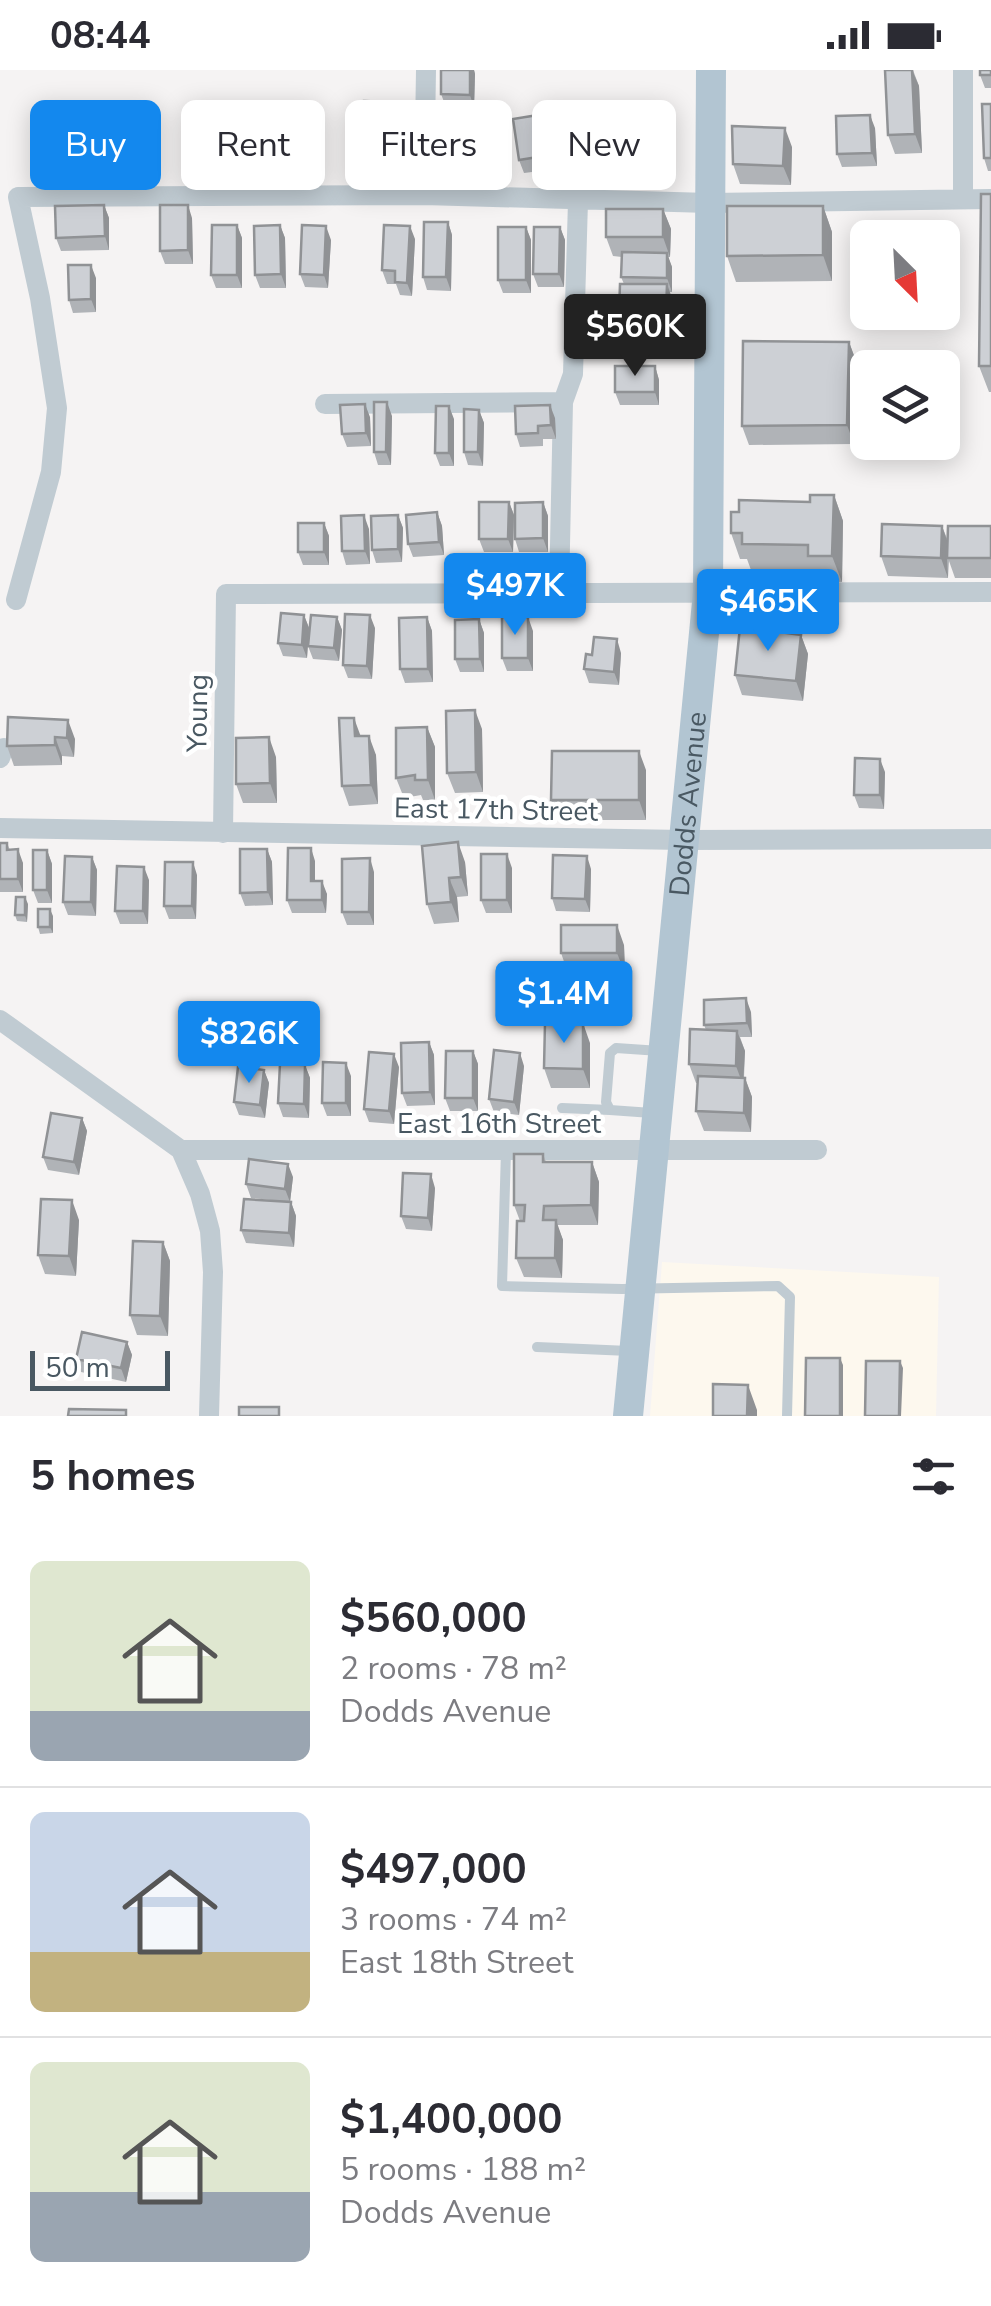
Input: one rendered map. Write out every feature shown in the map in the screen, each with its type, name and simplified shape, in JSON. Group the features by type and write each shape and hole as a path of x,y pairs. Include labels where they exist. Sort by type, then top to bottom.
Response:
{"main road":[{"name":"Dodds Avenue","path":"628,1416 708,592 711,70"}],"street":[{"path":"424,195 426,70"},
{"path":"962,70 963,199"},
{"path":"16,600 51,472 57,408 40,298 18,197 424,195 710,203 991,199"},
{"path":"578,201 573,374 563,402 559,593 991,592"},
{"path":"326,404 563,402"},
{"name":"Young","path":"222,833 226,594 559,593"},
{"name":"East 17th Street","path":"0,828 682,840 991,839"},
{"path":"0,1020 181,1150 200,1194 210,1231 213,1272 209,1416"},
{"name":"East 16th Street","path":"181,1150 817,1150"}],"lane":[{"path":"610,1110 606,1102 610,1053 616,1048 661,1052"},
{"path":"562,1108 656,1113"},
{"path":"506,1151 502,1286 778,1286 790,1297 786,1416"},
{"path":"537,1347 634,1351"}],"shaded area":[{"path":"662,1262 939,1277 936,1416 650,1416"}],"building":[{"path":"441,70 470,70 470,95 441,94"},
{"path":"885,70 912,70 915,134 888,135"},
{"path":"982,104 991,104 991,158 984,158"},
{"path":"870,115 872,153 837,154 836,116"},
{"path":"532,116 532,158 519,160 513,119"},
{"path":"732,126 785,128 783,166 733,164"},
{"path":"981,194 991,194 991,366 979,366"},
{"path":"104,205 105,236 56,238 55,206"},
{"path":"160,205 188,205 188,250 160,251"},
{"path":"727,206 823,206 823,255 727,256"},
{"path":"606,209 663,209 663,237 606,237"},
{"path":"424,222 448,222 446,277 423,277"},
{"path":"212,225 237,225 237,275 211,275"},
{"path":"280,225 281,274 255,275 254,226"},
{"path":"302,225 326,226 324,275 300,274"},
{"path":"384,225 410,226 407,283 395,282 395,271 382,270"},
{"path":"498,227 526,227 526,280 498,280"},
{"path":"534,227 560,227 559,274 533,274"},
{"path":"622,252 667,253 667,278 621,277"},
{"path":"68,265 91,265 91,299 69,300"},
{"path":"620,284 667,284 666,313 619,313"},
{"path":"743,341 849,342 847,425 742,426"},
{"path":"615,366 655,366 655,392 615,392"},
{"path":"374,402 387,402 386,452 374,452"},
{"path":"365,404 366,433 342,434 340,405"},
{"path":"550,405 551,425 538,426 538,433 516,434 515,406"},
{"path":"436,406 449,406 449,453 435,453"},
{"path":"464,409 479,410 478,452 464,452"},
{"path":"810,495 834,495 832,556 808,556 808,545 742,544 742,533 731,533 731,512 739,512 739,500 810,502"},
{"path":"479,502 509,502 508,539 479,539"},
{"path":"543,502 543,538 515,539 515,503"},
{"path":"437,512 439,542 408,544 406,515"},
{"path":"364,515 365,551 342,551 341,516"},
{"path":"398,515 398,549 372,550 371,516"},
{"path":"298,523 324,523 324,552 298,552"},
{"path":"882,524 942,526 941,558 881,556"},
{"path":"948,526 991,526 991,558 947,558"},
{"path":"281,613 304,615 302,645 278,643"},
{"path":"345,614 370,615 367,666 343,665"},
{"path":"311,615 337,617 334,648 308,646"},
{"path":"427,617 428,669 400,669 399,618"},
{"path":"502,617 528,617 528,658 502,658"},
{"path":"479,619 480,659 455,659 455,620"},
{"path":"740,627 780,627 779,632 801,635 796,681 735,675"},
{"path":"594,637 617,639 614,672 584,669 586,654 592,655"},
{"path":"475,710 476,772 447,773 446,711"},
{"path":"8,717 68,720 67,738 55,737 55,745 7,746"},
{"path":"339,718 354,718 355,736 369,736 371,785 342,786"},
{"path":"427,727 428,780 415,780 415,775 396,778 396,728"},
{"path":"269,737 270,783 236,784 236,738"},
{"path":"552,751 639,751 639,800 551,800"},
{"path":"855,758 880,759 880,795 854,795"},
{"path":"458,842 461,877 449,878 451,902 427,904 422,846"},
{"path":"0,843 7,843 7,850 18,849 18,879 0,879"},
{"path":"288,848 311,848 311,881 322,881 322,900 287,900"},
{"path":"240,849 267,849 268,892 240,893"},
{"path":"33,850 47,850 47,890 33,890"},
{"path":"481,854 507,854 507,900 481,900"},
{"path":"553,855 587,856 585,899 552,898"},
{"path":"65,856 92,857 91,902 63,902"},
{"path":"370,858 369,912 342,912 342,859"},
{"path":"165,862 193,862 192,906 164,906"},
{"path":"117,866 144,867 143,911 115,911"},
{"path":"16,897 25,897 25,915 15,915"},
{"path":"38,909 50,909 50,927 38,927"},
{"path":"561,925 617,925 617,953 561,953"},
{"path":"746,998 747,1023 704,1025 704,1000"},
{"path":"545,1023 583,1023 583,1069 544,1068"},
{"path":"690,1029 737,1031 736,1066 689,1064"},
{"path":"429,1042 430,1092 402,1093 401,1043"},
{"path":"494,1050 520,1053 514,1102 489,1099"},
{"path":"446,1051 473,1051 473,1098 445,1098"},
{"path":"369,1052 394,1054 389,1111 364,1109"},
{"path":"323,1062 346,1063 346,1103 322,1103"},
{"path":"280,1064 305,1065 304,1104 278,1103"},
{"path":"238,1067 264,1070 260,1105 234,1102"},
{"path":"698,1076 745,1078 744,1113 696,1111"},
{"path":"51,1113 82,1118 74,1162 43,1157"},
{"path":"514,1154 543,1154 543,1162 592,1162 591,1205 544,1206 543,1220 556,1220 555,1258 516,1258 517,1221 524,1221 525,1205 514,1205"},
{"path":"249,1159 288,1164 285,1189 246,1184"},
{"path":"403,1173 431,1174 428,1218 401,1216"},
{"path":"41,1199 72,1200 69,1256 38,1255"},
{"path":"244,1199 291,1202 289,1233 241,1230"},
{"path":"133,1241 163,1242 160,1316 130,1315"},
{"path":"82,1332 127,1342 121,1368 76,1359"},
{"path":"806,1358 840,1358 840,1416 805,1416"},
{"path":"866,1361 900,1361 899,1416 865,1416"},
{"path":"713,1384 748,1385 747,1416 713,1416"},
{"path":"239,1407 279,1407 279,1416 239,1416"},
{"path":"69,1409 126,1410 126,1416 68,1416"}]}
